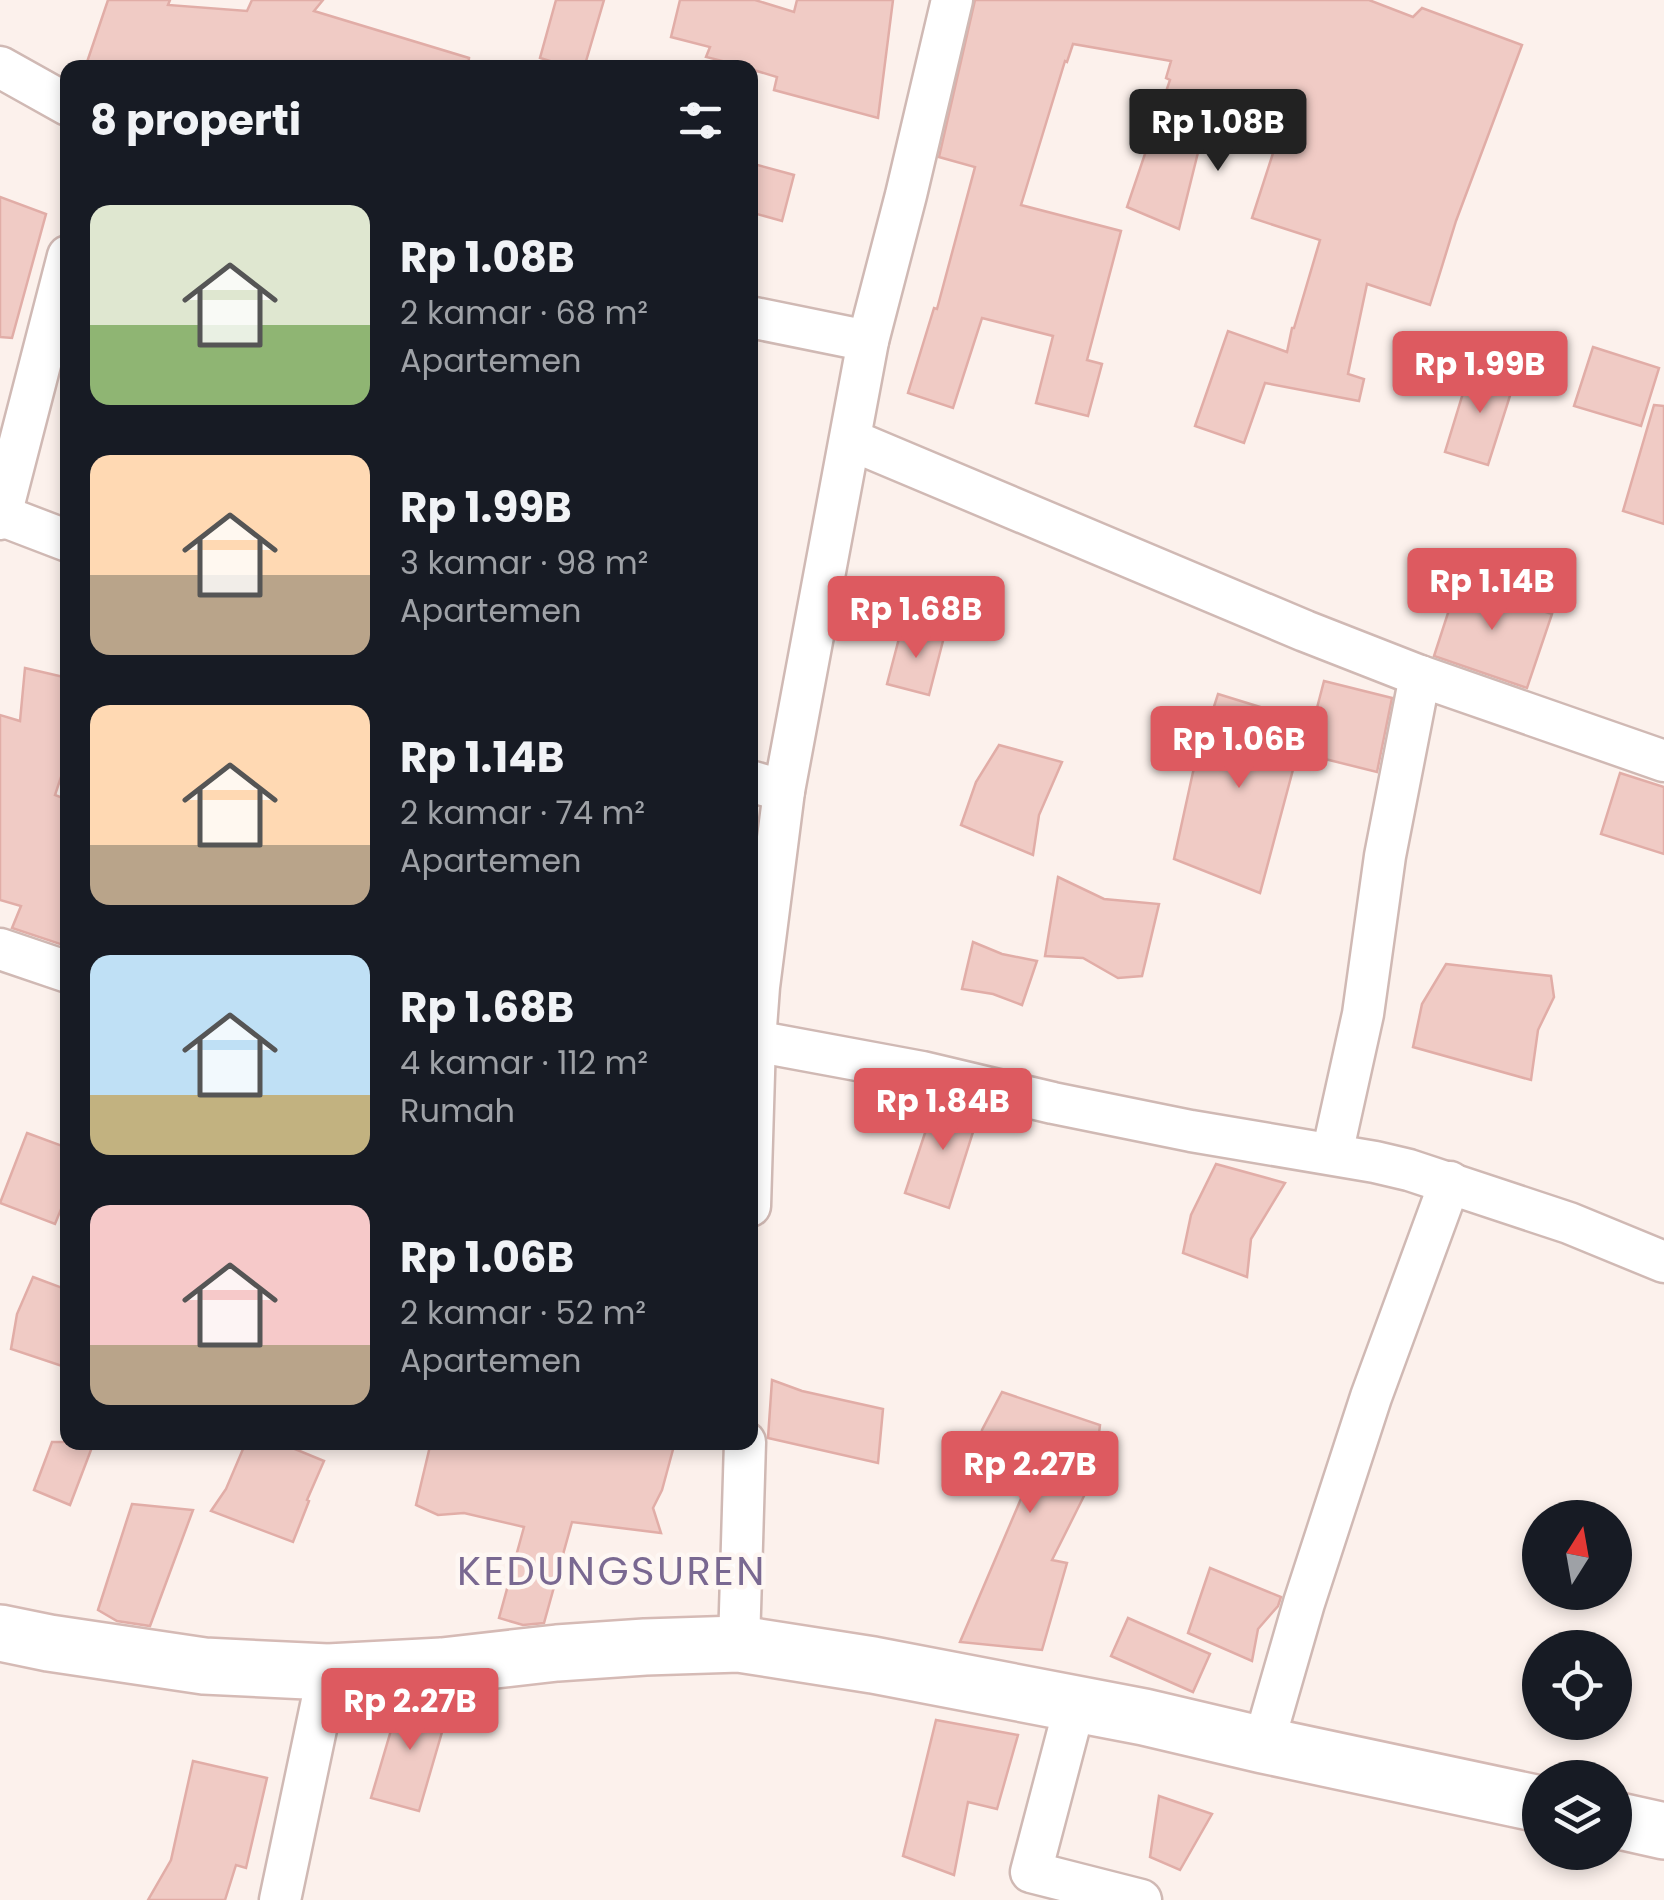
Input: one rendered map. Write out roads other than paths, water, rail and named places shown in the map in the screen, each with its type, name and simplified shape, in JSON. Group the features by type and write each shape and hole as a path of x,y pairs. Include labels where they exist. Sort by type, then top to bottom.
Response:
{"street":[{"path":"758,1008 765,930 767,786 850,440 868,341 952,0"},
{"path":"0,67 60,100"},
{"path":"60,287 0,516 60,537"},
{"path":"758,319 868,341"},
{"path":"850,440 1420,676 1664,761"},
{"path":"1332,1154 1363,1014 1385,856 1420,676"},
{"path":"0,949 60,969"},
{"path":"758,1042 922,1072 1156,1124 1375,1162 1450,1182 1664,1262"},
{"path":"1263,1745 1370,1397 1450,1182"},
{"path":"739,1644 744,1450"},
{"path":"0,1633 49,1644 204,1666 328,1672 442,1666 627,1648 739,1644 874,1665 1144,1717 1522,1800"},
{"path":"280,1900 328,1672"},
{"path":"1075,1705 1031,1872 1141,1900"},
{"path":"1632,1824 1664,1831"}],"district":[{"name":"KEDUNGSUREN","path":"612,1571"}]}
